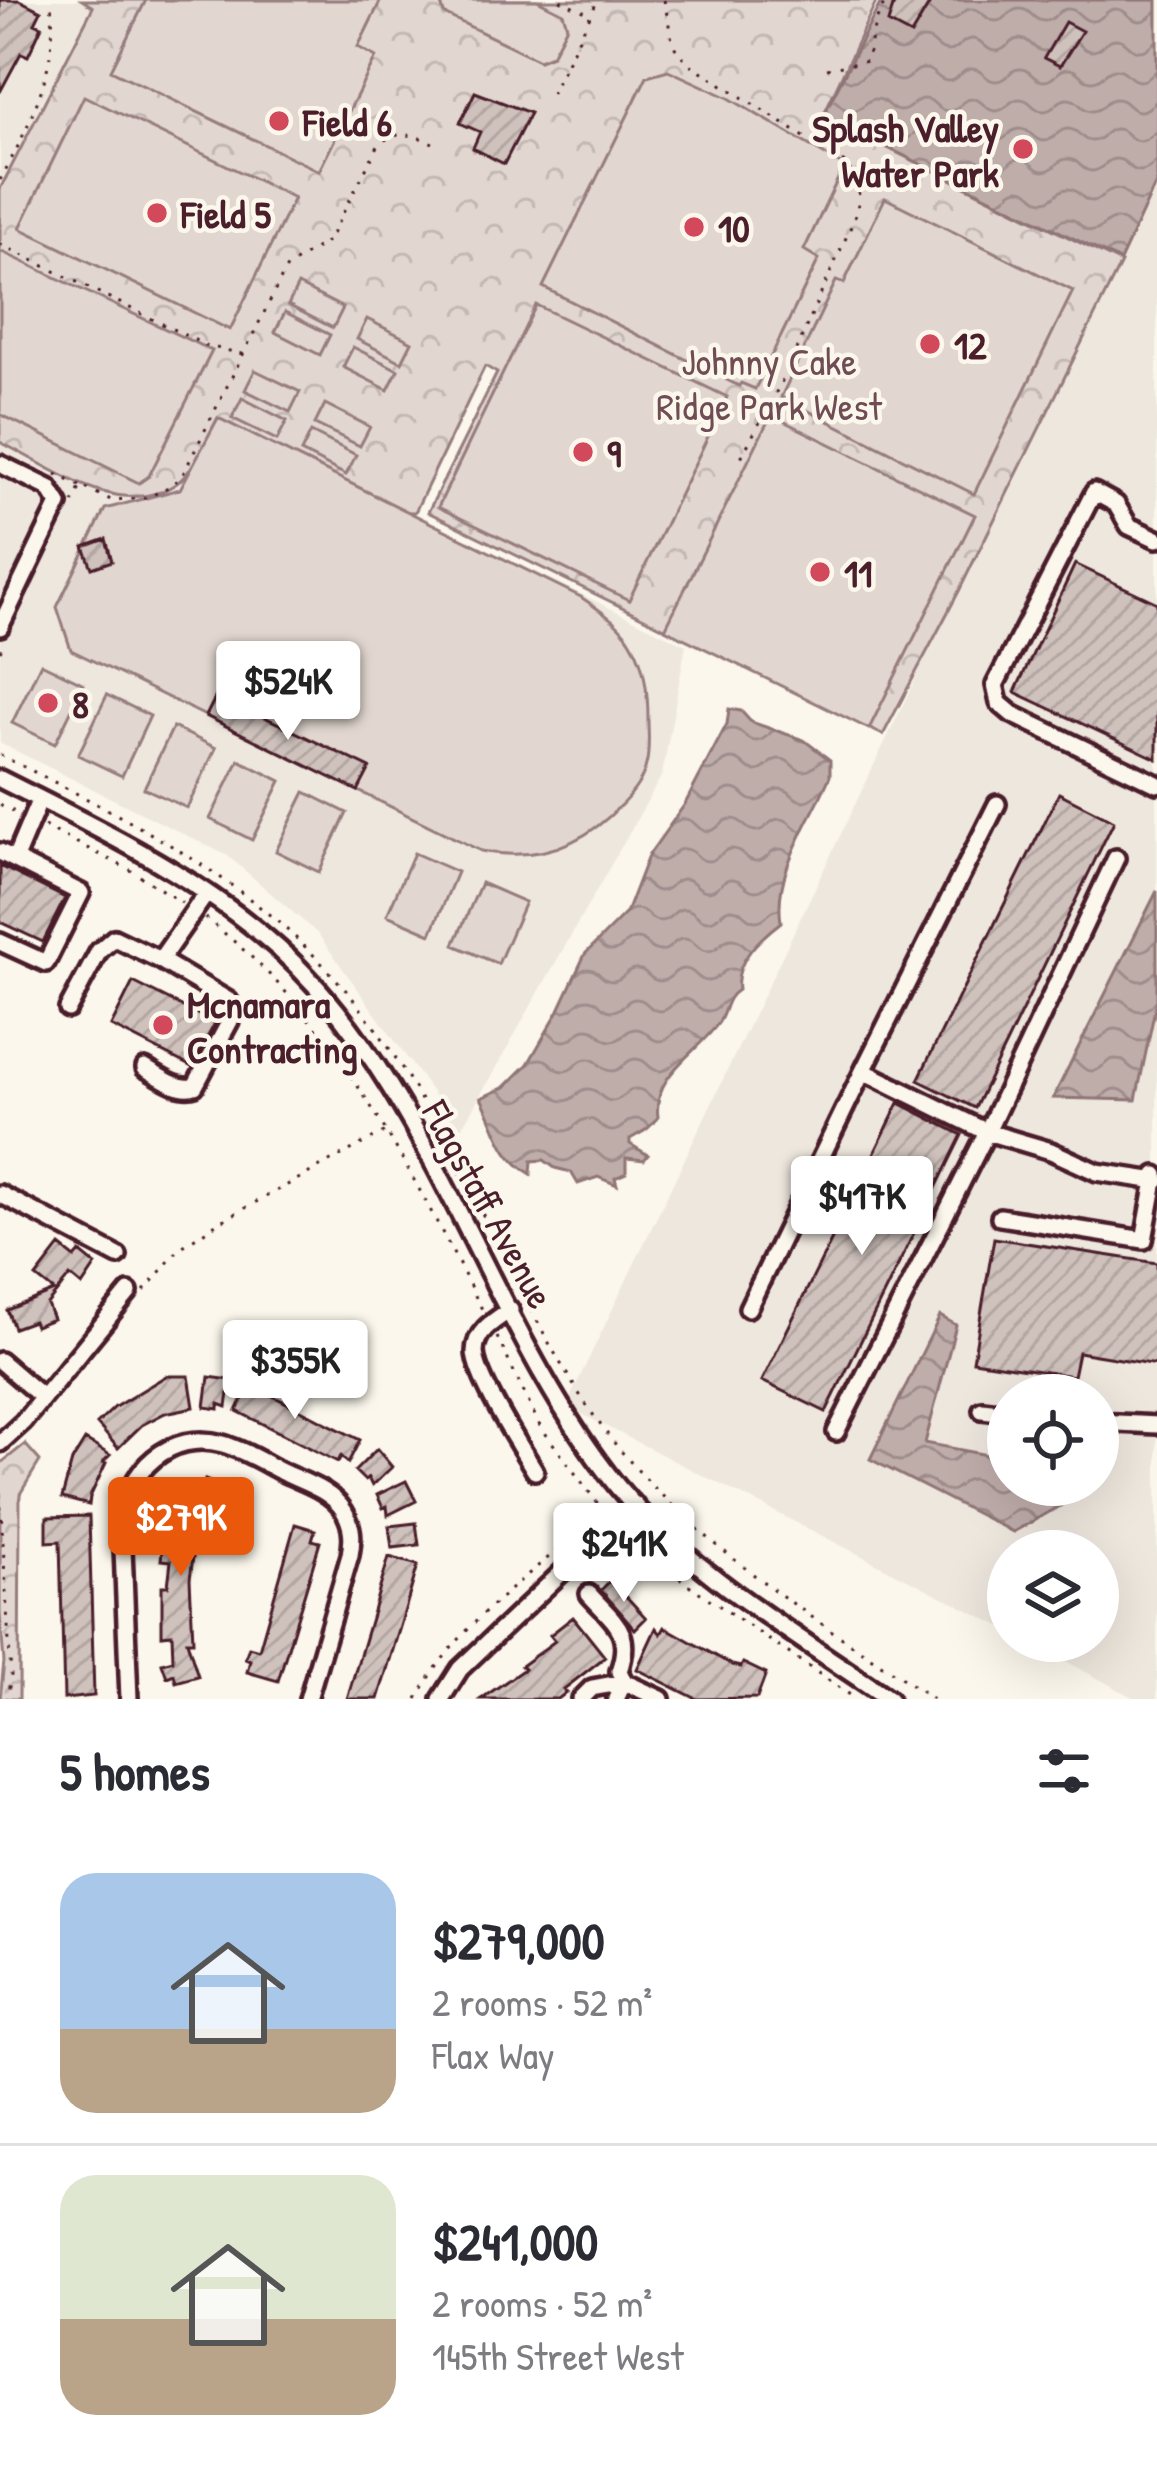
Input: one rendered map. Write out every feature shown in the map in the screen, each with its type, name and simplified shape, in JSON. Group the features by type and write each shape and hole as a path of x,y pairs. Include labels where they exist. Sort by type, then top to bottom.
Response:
{"street":[{"path":"0,464 50,488 59,504 5,629"},
{"path":"1157,539 1129,526 1116,504 1094,492 995,686 999,703 1012,715 1157,784"},
{"name":"Flagstaff Avenue","path":"0,778 131,845 279,950 339,1015 394,1098 581,1437 634,1504 714,1578 889,1699"},
{"path":"0,942 46,963 81,893 7,855 40,799"},
{"path":"748,1308 997,804"},
{"path":"836,1432 987,1132 1116,858"},
{"path":"160,960 206,894"},
{"path":"68,1009 99,951 114,938 229,1001 233,1010 195,1086 177,1085 145,1068"},
{"path":"863,1071 987,1132 1051,1151 1097,1172 1156,1178 1151,1241 1000,1217"},
{"path":"0,1194 118,1256"},
{"path":"0,1443 135,1293"},
{"path":"510,1310 489,1323 475,1353 535,1471"},
{"path":"0,1361 41,1396"},
{"path":"982,1410 987,1411"},
{"path":"1119,1423 1157,1425"},
{"path":"129,1699 125,1503 136,1476 159,1454 178,1445 207,1441 238,1450 322,1492 337,1502 348,1519 352,1547 308,1699"},
{"path":"441,1699 460,1669 609,1516 634,1504"},
{"path":"590,1594 624,1633 626,1652 619,1671 624,1682 616,1699"},
{"path":"581,1699 592,1688 624,1682 661,1699"}],"path":[{"path":"0,180 52,49 56,34 50,0"},
{"path":"560,0 591,15"},
{"path":"551,94 598,0"},
{"path":"664,0 673,45 687,62 848,165 860,197 854,222 782,381 737,464"},
{"path":"827,68 868,62 875,22 886,0"},
{"path":"71,507 81,486 111,500 147,498 172,485 197,448 287,267 338,229 378,146 400,134 433,143"},
{"path":"0,244 207,346 245,354"},
{"path":"0,651 5,629"},
{"path":"0,805 132,871 194,911 269,973 326,1036 386,1131 539,1426 609,1516 683,1581 856,1699"},
{"path":"135,1293 180,1248 386,1131"},
{"path":"0,1495 10,1655 8,1699"},
{"path":"417,1699 460,1638 609,1516"}],"shaded area":[{"path":"0,0 82,0 93,7 0,189"},
{"path":"1157,176 1157,1699 1136,1699 1068,1662 1119,1662 1119,1530 987,1530 987,1619 566,1406"},
{"path":"218,418 686,645 662,775 460,1131 318,934 228,856 0,743 0,442 112,497 179,482"}],"green space":[{"name":"Johnny Cake Ridge Park West","path":"82,0 877,0 823,116 1121,263 883,735 428,512 497,373 485,366 415,512 218,418 183,478 155,493 133,497 87,486 0,442 0,189 93,7"},
{"name":"Field 6","path":"146,0 381,0 358,47 376,57 319,171 111,70"},
{"path":"440,0 537,0 563,13 567,26 552,55 539,60 444,14"},
{"name":"10","path":"668,70 729,98 844,166 804,250 819,259 755,389 739,386 543,287 647,76"},
{"name":"Field 5","path":"84,96 294,198 230,330 20,228"},
{"name":"12","path":"885,198 1073,291 974,494 781,397 836,281 844,283"},
{"path":"0,251 212,351 149,476 139,483 0,414"},
{"path":"298,285 343,308 333,328 288,305"},
{"name":"9","path":"536,305 727,397 629,600 438,507"},
{"path":"285,312 330,335 320,355 275,332"},
{"path":"367,319 412,342 402,362 357,339"},
{"path":"353,347 398,370 388,390 343,367"},
{"path":"255,370 300,392 290,412 245,390"},
{"path":"242,398 287,421 277,440 232,418"},
{"path":"325,404 370,427 360,446 315,424"},
{"name":"11","path":"771,415 975,515 869,729 665,629"},
{"path":"218,418 581,597 618,625 638,655 648,701 645,770 626,800 591,831 558,847 521,854 481,851 71,650 57,607 105,509 180,489"},
{"path":"311,432 356,455 346,475 301,452"},
{"name":"8","path":"41,663 84,684 55,744 12,723"},
{"name":"8","path":"107,695 150,716 122,776 78,755"},
{"name":"8","path":"173,727 216,748 187,808 144,788"},
{"path":"239,760 281,781 252,840 210,819"},
{"path":"305,792 347,813 319,872 276,851"},
{"path":"414,853 457,872 431,934 387,915"},
{"path":"481,883 525,902 498,964 454,945"},
{"path":"25,1444 40,1461 20,1494 19,1699 0,1699 4,1662 0,1464"}],"water":[{"name":"Splash Valley Water Park","path":"882,0 1157,0 1157,181 1120,261 823,116"},
{"path":"729,709 741,711 751,722 804,740 830,760 830,776 788,865 781,922 744,960 738,990 719,1022 669,1076 658,1102 658,1117 630,1139 630,1144 648,1155 644,1160 626,1158 626,1173 615,1178 617,1185 598,1177 578,1184 571,1172 544,1160 532,1161 531,1174 505,1149 481,1098 505,1087 528,1064 585,954 626,913 648,856 685,804 727,724"},
{"path":"1157,891 1157,999 1136,1100 1053,1098"},
{"path":"940,1316 956,1325 925,1443 987,1455 987,1506 1060,1506 1009,1530 870,1459"}],"building":[{"path":"0,0 19,0 41,11 35,23 42,26 28,56 21,53 0,92"},
{"path":"895,0 930,3 911,35 888,23"},
{"path":"1065,22 1082,31 1060,66 1044,58"},
{"path":"475,92 530,113 504,164 473,148 480,132 460,123"},
{"path":"106,539 112,561 92,568 84,547"},
{"path":"1075,564 1157,603 1157,759 1015,692"},
{"path":"217,694 370,768 358,791 206,716"},
{"path":"1059,793 1114,821 975,1108 918,1080"},
{"path":"0,866 65,898 43,942 0,922"},
{"name":"Mcnamara Contracting","path":"133,982 215,1023 192,1067 111,1026"},
{"path":"899,1103 962,1135 826,1412 762,1381"},
{"path":"994,1238 1157,1263 1157,1365 1078,1352 1073,1374 973,1361"},
{"path":"60,1246 75,1258 80,1252 96,1265 82,1286 70,1276 47,1304 53,1319 14,1328 7,1310 54,1291 36,1277"},
{"path":"254,1375 275,1386 271,1395 360,1440 348,1463 237,1411"},
{"path":"166,1376 189,1376 194,1407 165,1413 142,1425 118,1448 97,1424 115,1407"},
{"path":"209,1377 231,1380 227,1407 205,1407"},
{"path":"85,1440 110,1455 103,1462 89,1505 62,1498 72,1461"},
{"path":"377,1449 392,1467 372,1486 355,1471"},
{"path":"205,1480 217,1485 184,1549 194,1550 190,1579 193,1641 187,1641 198,1676 176,1682 174,1674 167,1677 162,1663 173,1660 172,1634 162,1635 162,1586 168,1586 171,1561 161,1560 164,1530 159,1527 165,1515 173,1519 187,1498 181,1495 187,1482 201,1488"},
{"path":"406,1481 416,1501 388,1515 377,1495"},
{"path":"89,1516 94,1696 64,1699 60,1541 47,1542 47,1517"},
{"path":"416,1523 419,1545 392,1548 389,1526"},
{"path":"295,1524 315,1530 312,1540 320,1542 278,1681 247,1672 250,1660 245,1658 249,1647 259,1650"},
{"path":"389,1557 418,1565 402,1620 378,1699 347,1699"},
{"path":"611,1580 646,1618 635,1629 601,1590"},
{"path":"573,1617 605,1657 564,1689 567,1692 558,1699 481,1699 524,1669 521,1666 555,1641 550,1635"},
{"path":"665,1627 732,1665 743,1663 766,1674 757,1698 697,1699 637,1669 656,1628 661,1634"}],"place":[{"name":"Field 6","path":"279,121"},
{"name":"Splash Valley Water Park","path":"1023,149"},
{"name":"Field 5","path":"157,213"},
{"name":"10","path":"694,227"},
{"name":"12","path":"930,344"},
{"name":"9","path":"583,452"},
{"name":"11","path":"820,572"},
{"name":"8","path":"48,703"},
{"name":"Mcnamara Contracting","path":"163,1025"}]}
